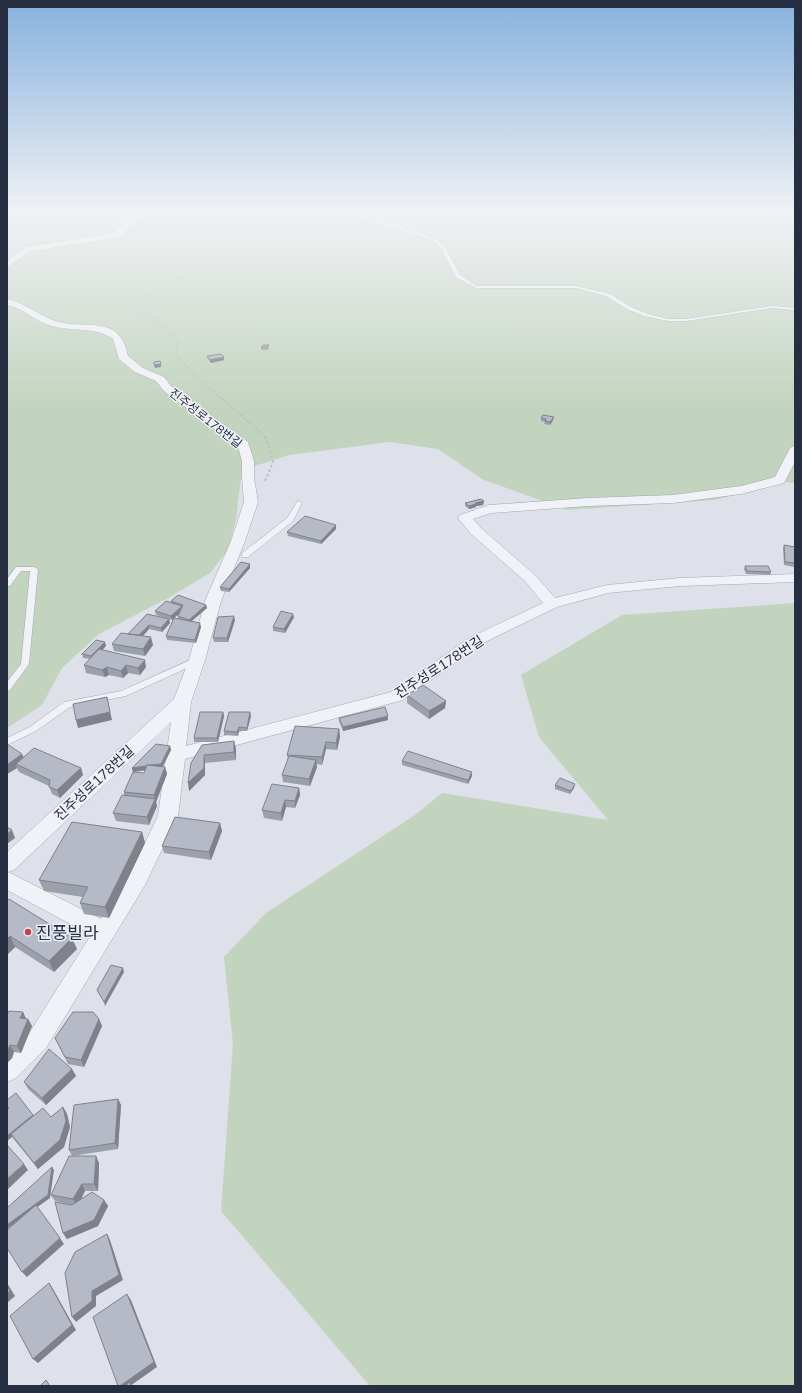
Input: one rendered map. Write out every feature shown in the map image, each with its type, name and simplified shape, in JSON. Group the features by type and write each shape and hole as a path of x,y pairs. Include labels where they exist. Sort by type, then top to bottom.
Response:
{"street":[{"name":"진주성로178번길","path":"7,302 17,303 54,324 96,328 113,334 121,343 123,357 139,370 160,378 168,389 191,408 244,445 248,461 248,478 251,502 238,541 213,601 197,660 182,702 177,755 168,816 138,879 60,1002 38,1040 7,1070"},
{"path":"552,604 530,578 476,531 465,518 489,509 588,502 673,499 741,490 780,480 795,450"},
{"name":"진주성로178번길","path":"177,755 397,696 477,640 552,604 615,589 680,582 795,578"},
{"name":"진주성로178번길","path":"7,864 182,702"},
{"path":"7,880 105,932"}],"lane":[{"path":"465,280 476,287 576,287 608,295 629,308 646,315 668,320 686,320 772,307 795,309"},
{"path":"245,555 290,519 299,503"},
{"path":"7,584 19,569 34,570 25,664 7,688"},
{"path":"7,742 33,729 67,704 123,694 197,660"}],"path":[{"path":"176,280 146,296 132,310 151,317 170,330 178,342 176,356 189,370 242,415 267,439 273,462 263,486"}],"green space":[{"path":"7,280 795,280 795,483 786,482 715,500 567,510 482,479 438,449 390,442 289,455 242,470 236,519 228,550 210,573 168,598 99,634 62,668 42,705 7,728"},
{"path":"795,603 795,1386 370,1386 221,1211 233,1044 224,957 266,913 415,815 442,793 608,820 539,737 521,675 622,615"}],"building":[{"path":"263,345 269,345 268,347 261,347"},
{"path":"221,354 224,357 210,360 207,356"},
{"path":"160,361 161,364 154,365 154,362"},
{"path":"543,415 554,417 550,422 541,418"},
{"path":"481,499 484,501 469,506 465,503"},
{"path":"305,516 336,525 321,541 287,532"},
{"path":"784,545 795,547 795,563 785,562"},
{"path":"241,562 250,564 229,589 220,587"},
{"path":"745,566 768,566 771,572 747,571"},
{"path":"178,595 206,605 189,620 178,616 183,605 171,601"},
{"path":"166,601 182,606 171,616 155,611"},
{"path":"281,611 293,614 284,629 273,627"},
{"path":"147,614 169,619 161,628 149,625 139,635 128,634"},
{"path":"234,616 227,638 213,638 218,617"},
{"path":"174,618 200,623 195,640 166,636"},
{"path":"121,633 151,637 143,649 112,644"},
{"path":"96,640 105,642 91,656 82,654"},
{"path":"99,649 145,660 138,668 126,665 121,671 107,667 102,670 84,665"},
{"path":"423,685 446,701 429,711 407,695"},
{"path":"107,697 110,712 76,720 73,704"},
{"path":"385,707 388,716 343,727 339,718"},
{"path":"200,712 223,712 217,738 194,738"},
{"path":"229,712 250,712 247,728 239,727 237,732 224,731"},
{"path":"295,726 339,729 336,743 326,742 322,757 287,755"},
{"path":"234,741 234,752 204,755 204,768 188,783 191,763 202,745"},
{"path":"7,744 22,754 7,765"},
{"path":"156,744 170,746 161,764 132,768"},
{"path":"34,748 81,768 57,790 49,787 50,780 16,764"},
{"path":"408,751 472,772 468,780 402,761"},
{"path":"289,756 316,760 309,779 282,775"},
{"path":"147,765 165,767 154,795 124,792 133,772 144,773"},
{"path":"560,778 575,784 571,791 555,785"},
{"path":"272,784 299,788 295,801 285,800 281,813 262,810"},
{"path":"122,795 155,799 147,817 113,813"},
{"path":"175,817 220,823 209,852 162,846"},
{"path":"72,822 142,832 105,907 80,903 88,887 39,880"},
{"path":"7,827 12,830 7,834"},
{"name":"진풍빌라","path":"9,899 72,938 49,961 10,936 7,939 7,901"},
{"path":"111,965 123,968 104,1002 97,990"},
{"path":"9,1011 23,1012 20,1018 28,1019 17,1046 10,1045 7,1052 7,1015"},
{"path":"73,1012 93,1012 99,1019 81,1060 65,1057 55,1038"},
{"path":"49,1049 72,1069 42,1098 24,1082"},
{"path":"16,1093 33,1115 7,1136 7,1109 9,1108 7,1106 7,1100"},
{"path":"118,1099 115,1143 69,1150 74,1105"},
{"path":"63,1107 66,1121 60,1140 34,1163 11,1134 43,1108 51,1117"},
{"path":"7,1145 24,1164 7,1179"},
{"path":"69,1156 96,1156 94,1184 82,1184 73,1199 51,1195"},
{"path":"52,1167 48,1195 7,1225 7,1208"},
{"path":"92,1192 104,1200 94,1220 63,1233 55,1202 72,1205"},
{"path":"36,1205 60,1238 22,1272 7,1248 7,1230"},
{"path":"107,1234 119,1275 92,1291 92,1301 72,1317 65,1273 75,1252"},
{"path":"49,1283 72,1325 33,1359 10,1316"},
{"path":"7,1286 10,1291 7,1293"},
{"path":"127,1294 154,1362 118,1386 93,1317"},
{"path":"46,1380 50,1386 40,1386"},
{"path":"129,1382 132,1386 126,1386"}],"place":[{"name":"진풍빌라","path":"28,932"}]}
